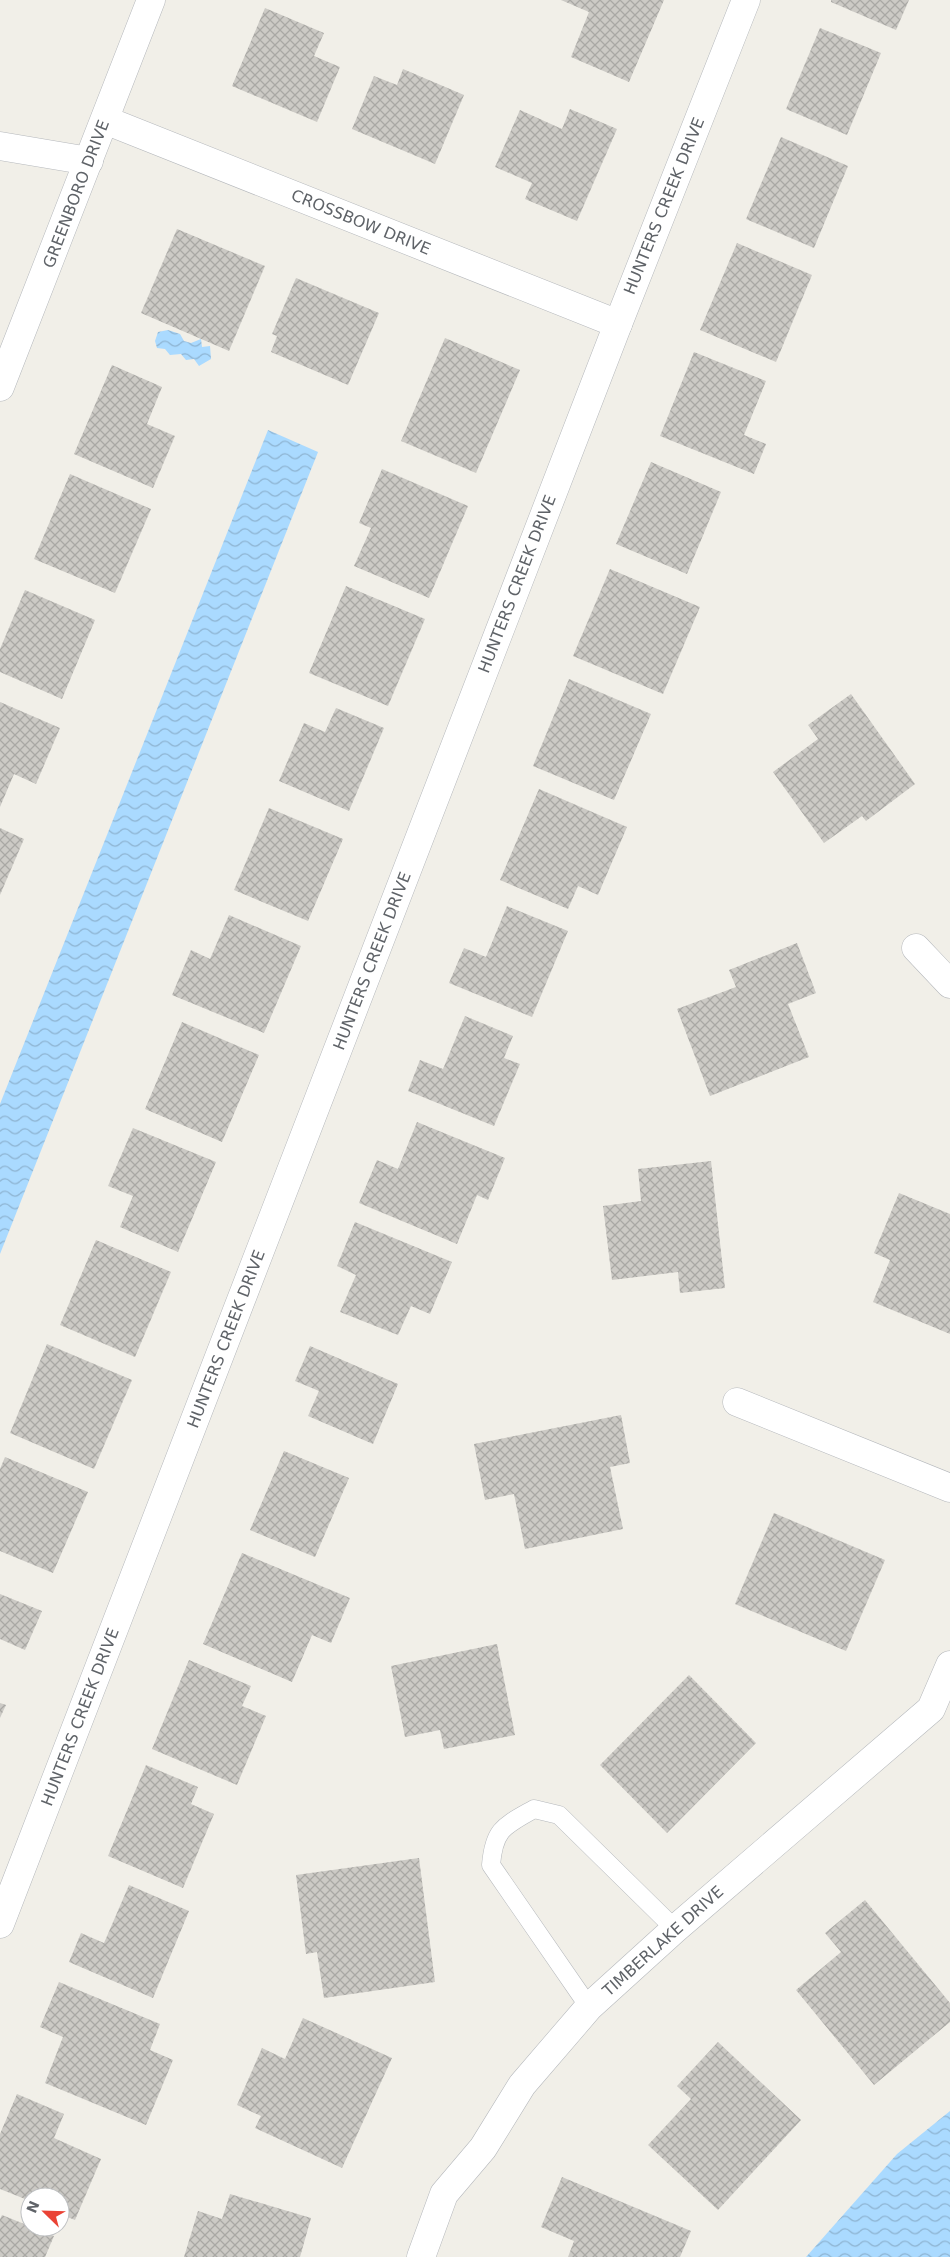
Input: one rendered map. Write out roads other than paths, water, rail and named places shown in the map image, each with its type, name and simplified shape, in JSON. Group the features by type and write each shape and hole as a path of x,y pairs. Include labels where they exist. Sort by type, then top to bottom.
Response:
{"street":[{"name":"GREENBORO DRIVE","path":"0,387 151,0"},
{"name":"HUNTERS CREEK DRIVE","path":"0,1924 618,324 746,0"},
{"name":"CROSSBOW DRIVE","path":"105,120 618,324"},
{"path":"0,146 89,161"},
{"path":"916,948 950,984"},
{"path":"738,1402 950,1488"},
{"name":"TIMBERLAKE DRIVE","path":"421,2257 444,2194 483,2148 522,2085 589,2007 675,1929 932,1708 950,1665"}],"lane":[{"path":"589,2007 490,1865 492,1843 505,1826 534,1808 559,1816 675,1929"}],"water":[{"path":"168,330 180,334 184,341 191,343 201,339 202,347 210,346 211,359 199,366 194,359 186,360 181,354 170,355 165,349 157,348 155,341 158,332"},
{"path":"268,430 318,452 0,1254 0,1104"},
{"path":"950,2111 950,2257 806,2257 897,2154"}]}
